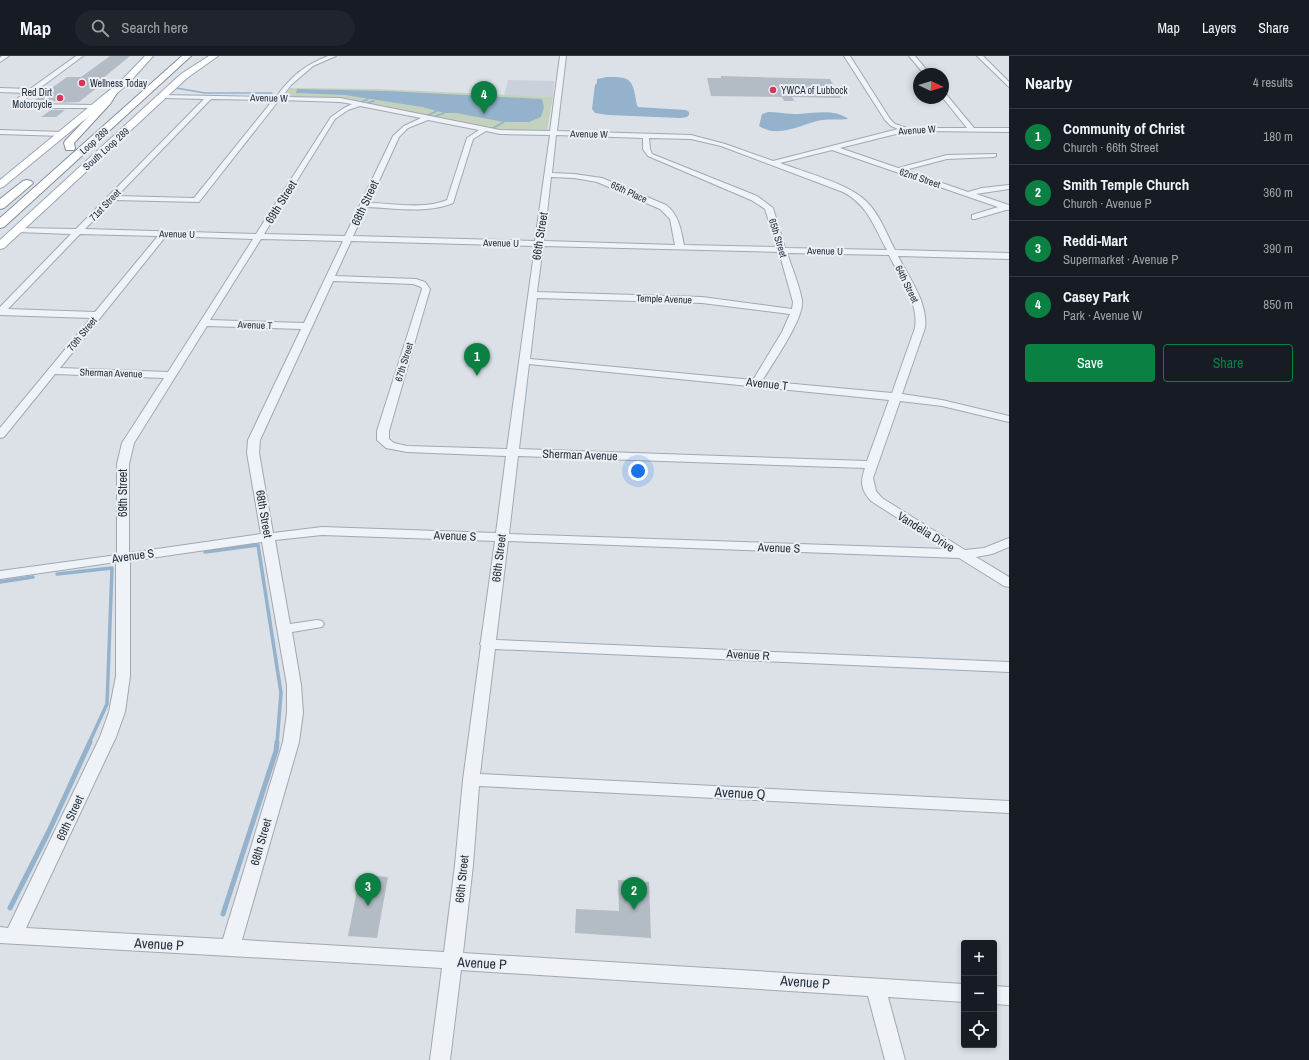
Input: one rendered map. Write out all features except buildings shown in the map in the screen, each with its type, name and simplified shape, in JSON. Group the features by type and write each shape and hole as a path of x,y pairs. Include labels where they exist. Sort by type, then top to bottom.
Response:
{"highway":[{"name":"Loop 289","path":"59,157 176,56"},
{"name":"Loop 289","path":"0,224 92,143 187,56"},
{"path":"92,143 141,110 184,76"},
{"path":"70,148 69,143 107,102 112,93"},
{"path":"0,205 35,176"},
{"path":"0,230 34,194"}],"main road":[{"path":"0,185 112,93 135,73 149,56"},
{"name":"South Loop 289","path":"0,246 184,76 214,56"}],"street":[{"path":"0,60 6,56"},
{"path":"80,56 17,100 16,103 23,105 95,107"},
{"path":"111,198 196,200 289,84 307,68 333,56"},
{"name":"66th Street","path":"440,1060 464,865 471,780 511,453 538,244 541,236 563,56"},
{"path":"847,56 888,120 893,125 905,130"},
{"path":"912,56 922,68"},
{"path":"980,56 1009,85"},
{"path":"0,90 31,91"},
{"name":"Avenue W","path":"164,96 340,100 483,130 509,133 691,137 706,140 772,163 905,130 1009,130"},
{"name":"71st Street","path":"0,312 209,97"},
{"path":"949,101 972,129"},
{"name":"69th Street","path":"7,936 108,737 118,712 123,676 123,464 125,450 132,435 333,118 346,109 362,104"},
{"name":"68th Street","path":"230,947 291,742 294,725 294,685 253,453 254,440 398,133 409,125 426,118"},
{"path":"364,204 425,206 448,203 452,198 470,138 483,130"},
{"path":"0,132 62,134"},
{"name":"65th Street","path":"646,135 646,148 650,155 754,198 769,208 798,302 796,312 788,329 756,382"},
{"name":"62nd Street","path":"832,148 1007,207"},
{"path":"898,170 947,157 994,155"},
{"name":"64th Street","path":"772,163 846,190 859,197 871,212 917,301 921,320 920,328 871,465"},
{"name":"65th Place","path":"548,175 574,176 599,180 663,207 669,211 674,219 680,247"},
{"path":"969,194 982,190 1009,186"},
{"path":"975,217 1007,207"},
{"name":"Avenue U","path":"18,230 1006,256"},
{"name":"70th Street","path":"0,435 164,234"},
{"path":"1006,256 1009,265"},
{"name":"67th Street","path":"330,278 404,280 420,283 425,286 425,293 383,431 383,440 386,443"},
{"name":"Temple Avenue","path":"532,295 702,300 796,312"},
{"path":"0,312 98,315"},
{"name":"Avenue T","path":"203,323 307,326"},
{"name":"Avenue T","path":"524,361 895,396 942,403 1009,419"},
{"name":"Sherman Avenue","path":"52,371 170,375"},
{"name":"Sherman Avenue","path":"386,443 396,448 407,449 871,465"},
{"name":"Vandelia Drive","path":"871,465 867,478 868,488 873,497 1009,583"},
{"name":"Avenue S","path":"0,575 303,532 340,531 961,554 987,551 1009,542"},
{"path":"284,629 317,624"},
{"name":"Avenue R","path":"488,644 1009,667"},
{"name":"Avenue Q","path":"471,780 1009,807"},
{"name":"Avenue P","path":"7,936 230,947 961,993"},
{"path":"876,987 895,1060"},
{"path":"997,995 1009,996"}],"shaded area":[{"path":"508,80 554,81 553,97 504,96"}],"green space":[{"path":"290,88 376,89 553,97 547,131 507,131 487,129 349,100 284,96"}],"water":[{"path":"618,77 629,81 634,89 638,107 686,110 689,112 689,115 687,117 680,118 608,115 595,113 592,109 597,79"},
{"path":"297,89 386,91 542,99 544,107 541,117 529,122 504,122 345,95 296,93"},
{"path":"768,112 796,114 823,112 836,114 848,119 822,120 782,131 775,131 767,130 759,126 762,114"}],"waterway":[{"path":"176,88 205,93 272,93"},
{"path":"361,102 368,99"},
{"path":"367,103 374,101"},
{"path":"426,116 437,111"},
{"path":"433,117 444,113"},
{"path":"491,129 504,122"},
{"path":"205,552 258,545 281,693 277,743"},
{"path":"57,574 112,568 107,704 89,743"},
{"path":"0,582 33,577"},
{"path":"10,908 49,831 90,742"},
{"path":"223,914 276,751 277,742"}],"place":[{"name":"Wellness Today","path":"82,83"},
{"name":"YWCA of Lubbock","path":"773,90"},
{"name":"Red Dirt Motorcycle","path":"60,98"},
{"name":"Casey Park","path":"484,114"},
{"name":"Community of Christ","path":"477,376"},
{"name":"Reddi-Mart","path":"368,906"},
{"name":"Smith Temple Church","path":"634,910"}]}
